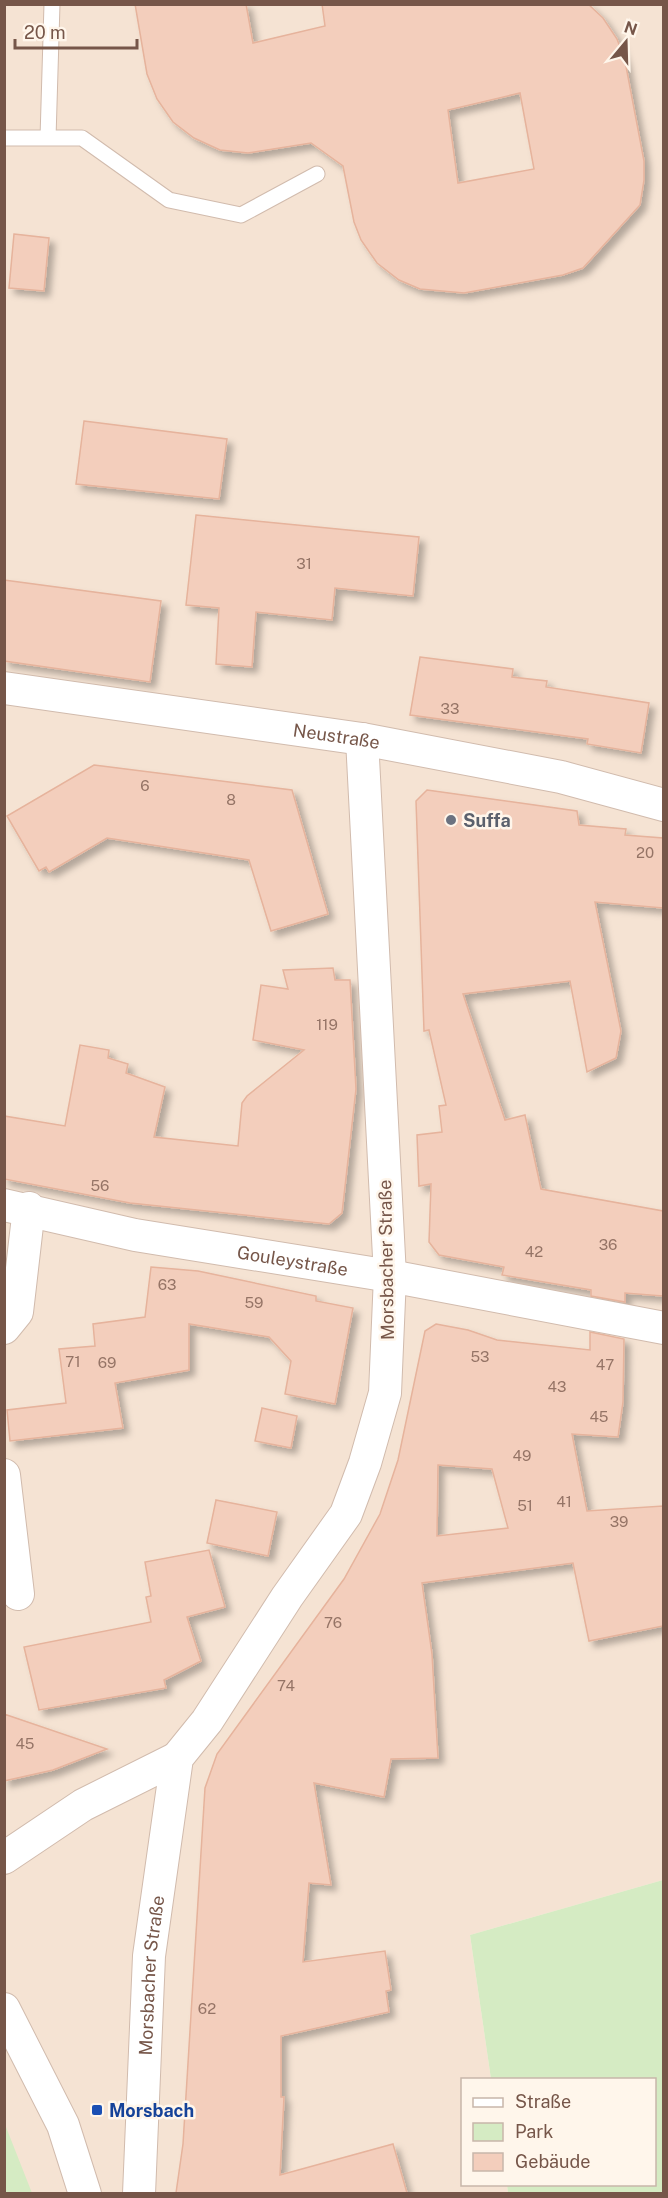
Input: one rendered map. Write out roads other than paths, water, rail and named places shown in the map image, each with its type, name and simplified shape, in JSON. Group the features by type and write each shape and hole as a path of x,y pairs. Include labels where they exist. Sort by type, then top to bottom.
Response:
{"street":[{"name":"Neustraße","path":"4,688 362,739 561,777 663,805"},
{"name":"Morsbacher Straße","path":"4,1858 83,1805 177,1758 207,1721 287,1596 346,1514 365,1463 385,1393 390,1276 362,739"},
{"name":"Gouleystraße","path":"4,1328 17,1312 17,1207 135,1235 390,1276 663,1328"},
{"path":"4,1475 18,1594"},
{"name":"Morsbacher Straße","path":"139,2193 149,1956 177,1758"},
{"path":"4,2009 63,2125 85,2193"}],"lane":[{"path":"48,138 52,4"},
{"path":"4,138 82,138 169,200 241,215 317,174"}],"place":[{"name":"Suffa","path":"451,820"},
{"name":"Morsbach","path":"97,2110"}]}
